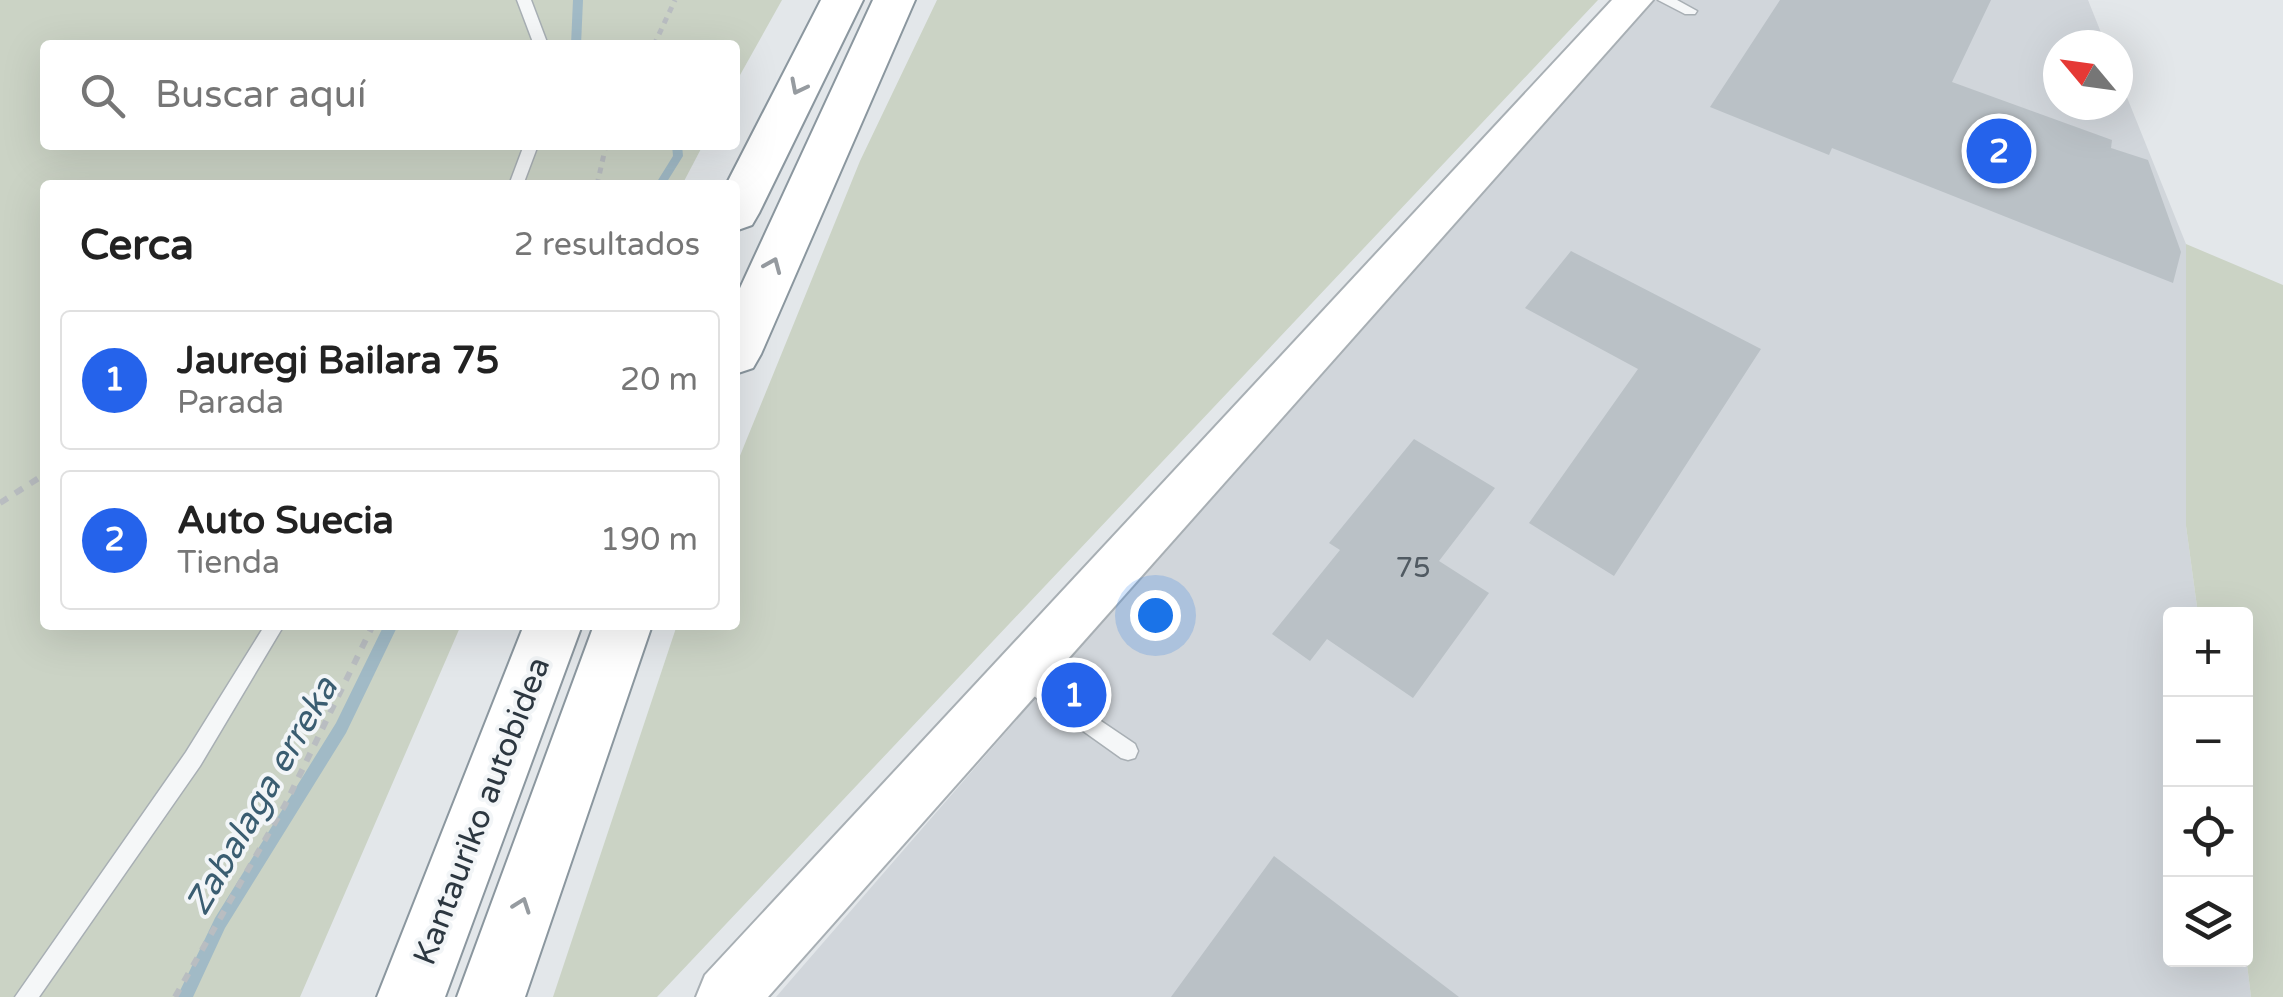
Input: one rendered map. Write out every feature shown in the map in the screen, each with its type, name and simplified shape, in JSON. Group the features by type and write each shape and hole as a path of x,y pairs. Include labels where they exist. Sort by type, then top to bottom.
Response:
{"highway":[{"path":"740,203 842,0"},
{"path":"740,343 894,0"},
{"name":"Kantauriko autobidea","path":"411,997 551,630"},
{"name":"Kantauriko autobidea","path":"491,997 621,630"}],"main road":[{"path":"727,997 1634,0"}],"lane":[{"path":"524,0 539,40"},
{"path":"1665,0 1690,11"},
{"path":"518,180 529,150"},
{"path":"26,997 193,759 272,630"},
{"path":"1020,675 1128,751"}],"path":[{"path":"656,40 676,0"},
{"path":"598,180 605,150"},
{"path":"0,502 40,477"},
{"path":"175,997 285,805 372,630"}],"shaded area":[{"path":"0,0 782,0 740,75 740,40 40,40 40,150 700,150 685,180 40,180 40,630 459,630 300,997 0,997"},
{"path":"937,0 1598,0 657,997 553,997 675,630 740,630 740,456 860,161"},
{"path":"1653,0 2088,0 2100,30 2043,30 2043,120 2133,120 2133,112 2186,244 2186,526 2197,607 2163,607 2163,967 2247,967 2251,997 776,997 1229,475"},
{"path":"2186,244 2283,285 2283,997 2251,997 2247,967 2253,967 2253,607 2197,607 2186,526"}],"building":[{"path":"1780,0 1991,0 1952,82 2043,115 2043,120 2057,120 2112,140 2111,148 2148,160 2181,252 2173,283 1832,148 1829,155 1710,107"},
{"path":"1571,251 1761,349 1614,576 1529,523 1638,369 1525,308"},
{"path":"1414,439 1495,488 1439,561 1489,593 1413,698 1327,639 1310,661 1272,634 1340,550 1329,543"},
{"path":"1274,856 1459,997 1171,997"}],"waterway":[{"name":"Zabalaga erreka","path":"576,40 578,0"},
{"name":"Zabalaga erreka","path":"663,180 678,156 677,150"},
{"name":"Zabalaga erreka","path":"185,997 220,923 341,728 389,630"}],"place":[{"name":"Auto Suecia","path":"1999,151"},
{"name":"Jauregi Bailara 75","path":"1074,695"}]}
